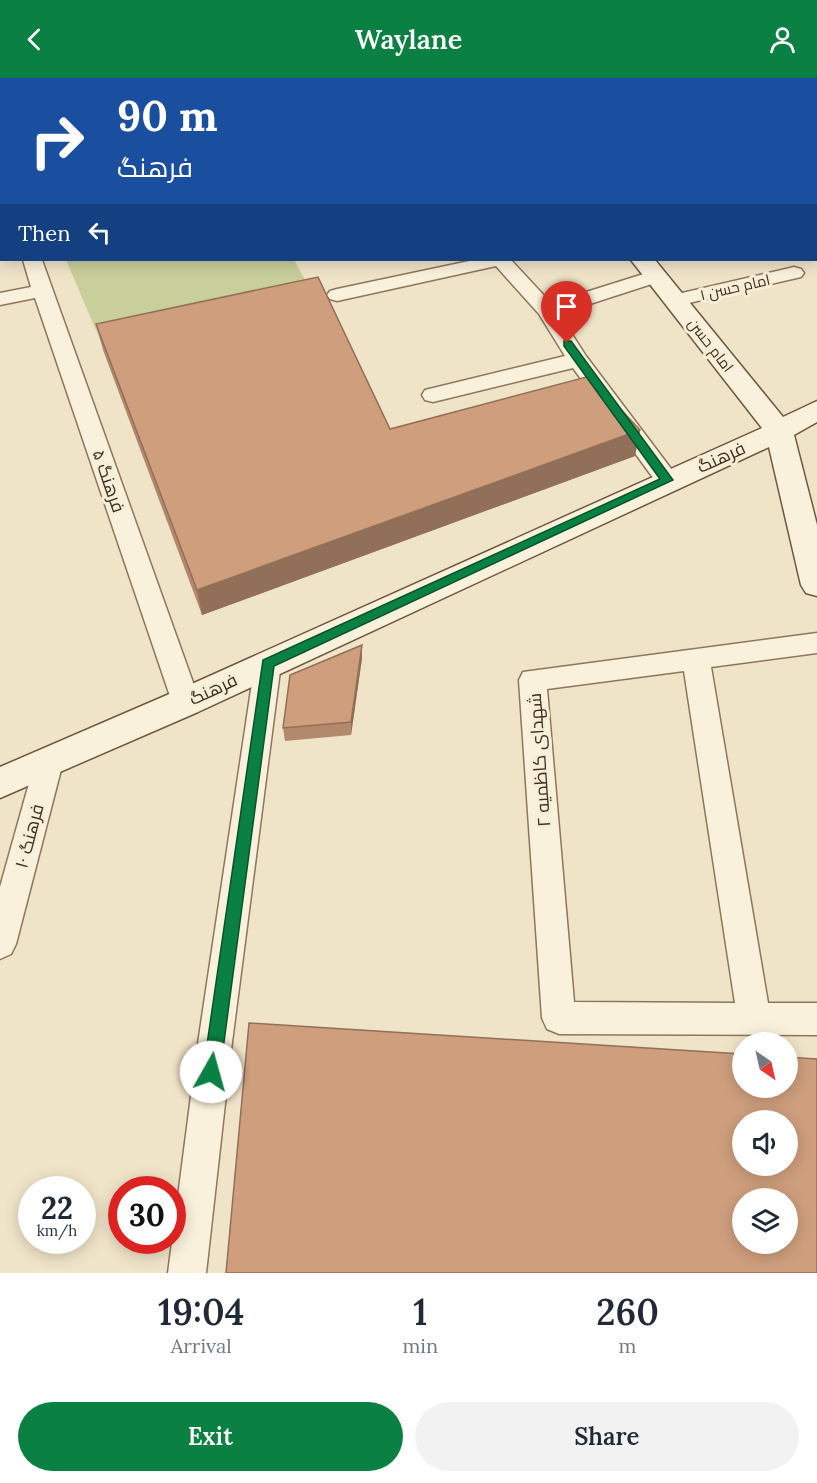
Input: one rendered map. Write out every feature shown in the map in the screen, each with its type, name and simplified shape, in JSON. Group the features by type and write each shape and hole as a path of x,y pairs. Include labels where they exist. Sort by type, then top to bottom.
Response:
{"main road":[{"name":"امام حسن","path":"650,268 779,431"},
{"name":"فرهنگ","path":"0,783 186,702 667,480 779,431 817,410"},
{"path":"779,431 813,552 817,585"}],"street":[{"name":"فرهنگ ۵","path":"32,261 186,702"},
{"path":"337,295 495,261"},
{"path":"501,261 547,311 578,360 667,480"},
{"path":"547,311 650,268"},
{"name":"امام حسن ۱","path":"676,300 794,273"},
{"path":"0,299 43,291"},
{"path":"433,395 578,360"},
{"name":"شهدای کاظمیه ۲","path":"754,1020 559,1018 532,680 817,643"},
{"path":"696,660 754,1020 817,1019"},
{"path":"187,1273 214,1050 268,663"},
{"name":"فرهنگ ۱۰","path":"0,944 49,762"}],"green space":[{"path":"66,261 295,261 318,303 104,349"}],"building":[{"path":"318,277 390,429 590,376 640,430 197,590 96,324"},
{"path":"362,645 351,722 283,728 290,675"},
{"path":"249,1023 732,1053 732,1098 798,1098 798,1058 817,1059 817,1273 226,1273"}],"route":[{"path":"211,1072 268,663 667,480 567,343"}]}
